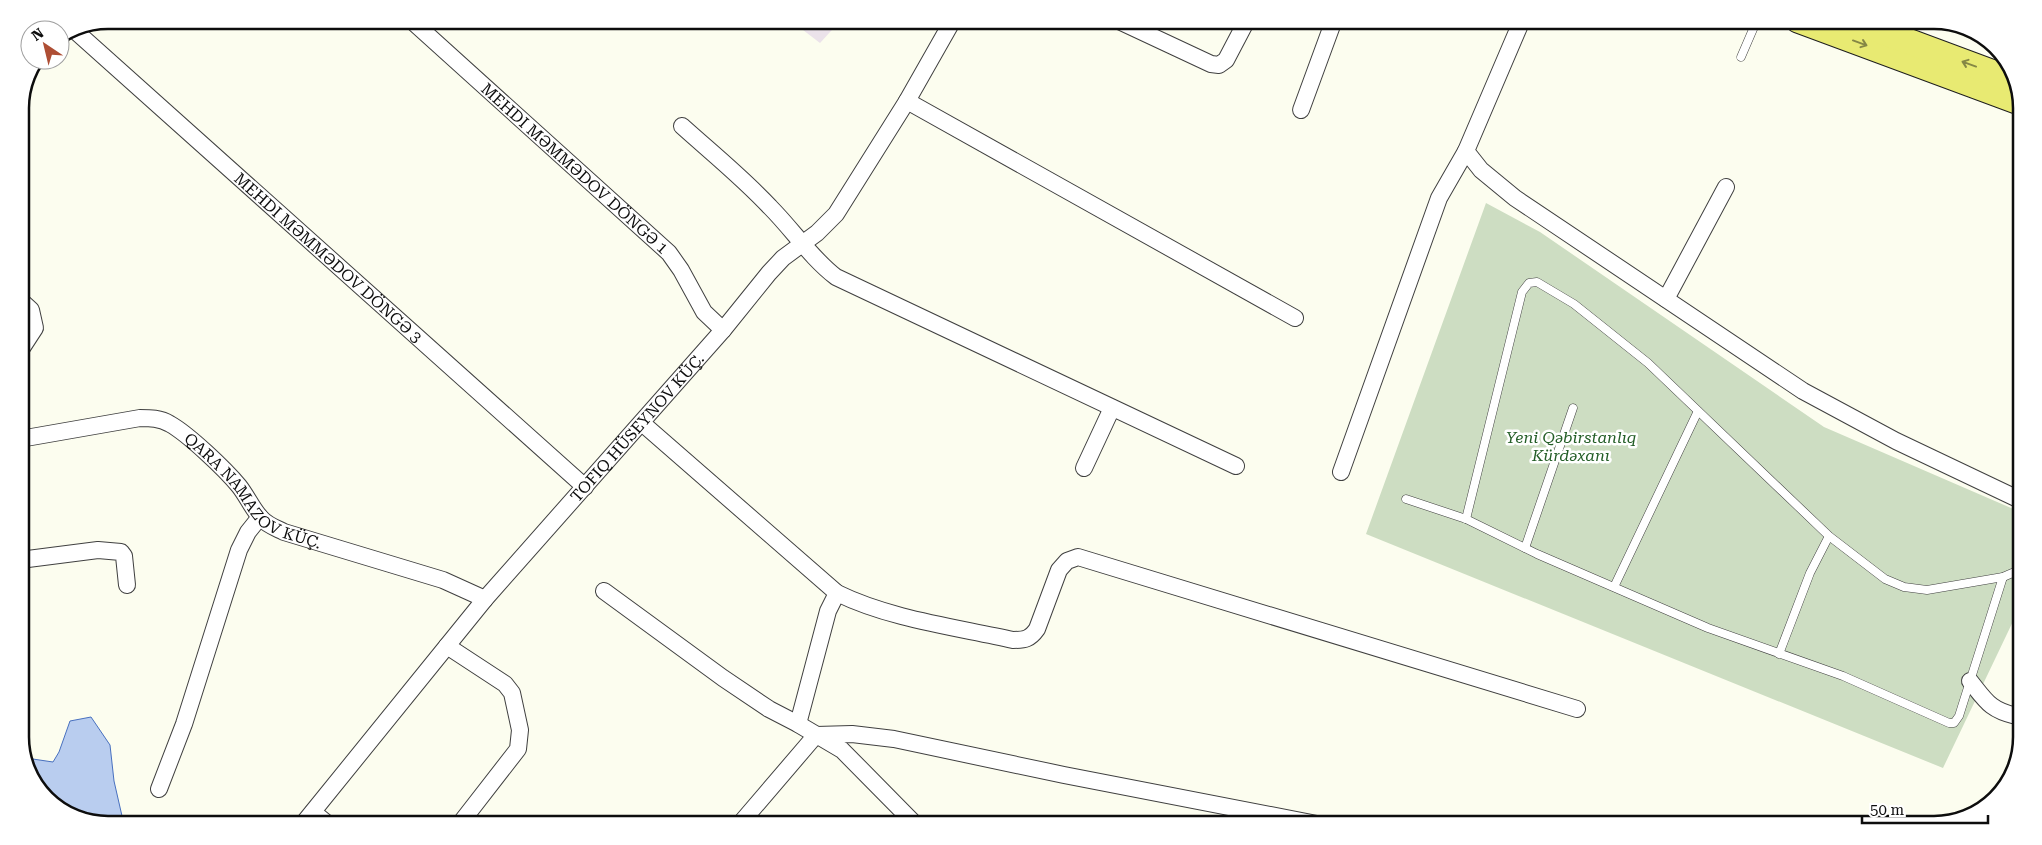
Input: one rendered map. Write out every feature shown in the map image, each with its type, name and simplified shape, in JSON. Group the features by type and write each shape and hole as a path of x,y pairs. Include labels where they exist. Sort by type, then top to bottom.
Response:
{"main road":[{"path":"1822,29 2013,100"},
{"path":"1875,29 2007,79"}],"street":[{"name":"MEHDI MƏMMƏDOV DÖNGƏ 1","path":"421,29 669,254 681,270 704,312 723,330"},
{"name":"TOFIQ HÜSEYNOV KÜÇ.","path":"310,816 485,599 642,423 723,330 769,273 783,258 817,232 836,214 907,101 948,29"},
{"path":"1136,29 1211,64 1219,65 1226,60 1242,29"},
{"path":"1301,110 1331,29"},
{"path":"1341,472 1439,198 1466,151 1518,29"},
{"name":"MEHDI MƏMMƏDOV DÖNGƏ 3","path":"79,34 585,487"},
{"path":"907,101 1295,318"},
{"path":"682,126 746,182 803,243 820,265 836,277 1236,466"},
{"path":"1466,151 1480,170 1515,198 1804,391 1896,441 2013,496"},
{"path":"1666,299 1726,187"},
{"path":"29,308 35,328 29,337"},
{"path":"1084,468 1112,408"},
{"name":"QARA NAMAZOV KÜÇ.","path":"29,437 140,418 153,418 169,423 187,437 238,485 260,517 270,525 284,532 443,580 485,599"},
{"path":"642,423 837,593 857,603 886,612 1013,640 1024,640 1032,636 1037,629 1059,570 1067,561 1078,557 1577,709"},
{"path":"160,789 184,724 239,550 248,532 260,517"},
{"path":"29,559 98,550 121,552 124,556 127,585"},
{"path":"604,591 723,678 769,709 842,750 907,816"},
{"path":"798,724 828,611 837,593"},
{"path":"448,646 506,684 512,693 520,730 518,749 466,816"},
{"path":"1970,681 1989,704 2000,712 2013,715"},
{"path":"747,816 816,735 852,734 894,739 1064,775 1276,816"},
{"path":"313,812 318,816"}],"lane":[{"path":"1741,57 1753,29"},
{"path":"1466,519 1522,292 1529,282 1537,282 1574,304 1648,363 1830,536 1885,579 1904,587 1927,590 2003,577 2013,573"},
{"path":"1525,548 1573,408"},
{"path":"1614,587 1698,411"},
{"path":"1406,499 1466,519 1525,548 1708,628 1843,676 1949,724 1954,724 1959,716 2003,577"},
{"path":"1779,654 1810,573 1830,536"}],"shaded area":[{"path":"802,29 833,29 820,43"}],"green space":[{"name":"Yeni Qəbirstanlıq Kürdəxanı","path":"1486,203 1540,232 1824,427 2013,509 2013,621 1943,768 1366,534"}],"water":[{"path":"91,717 110,745 114,781 122,816 92,815 68,806 52,793 39,777 31,759 53,762 59,752 70,721"}]}
